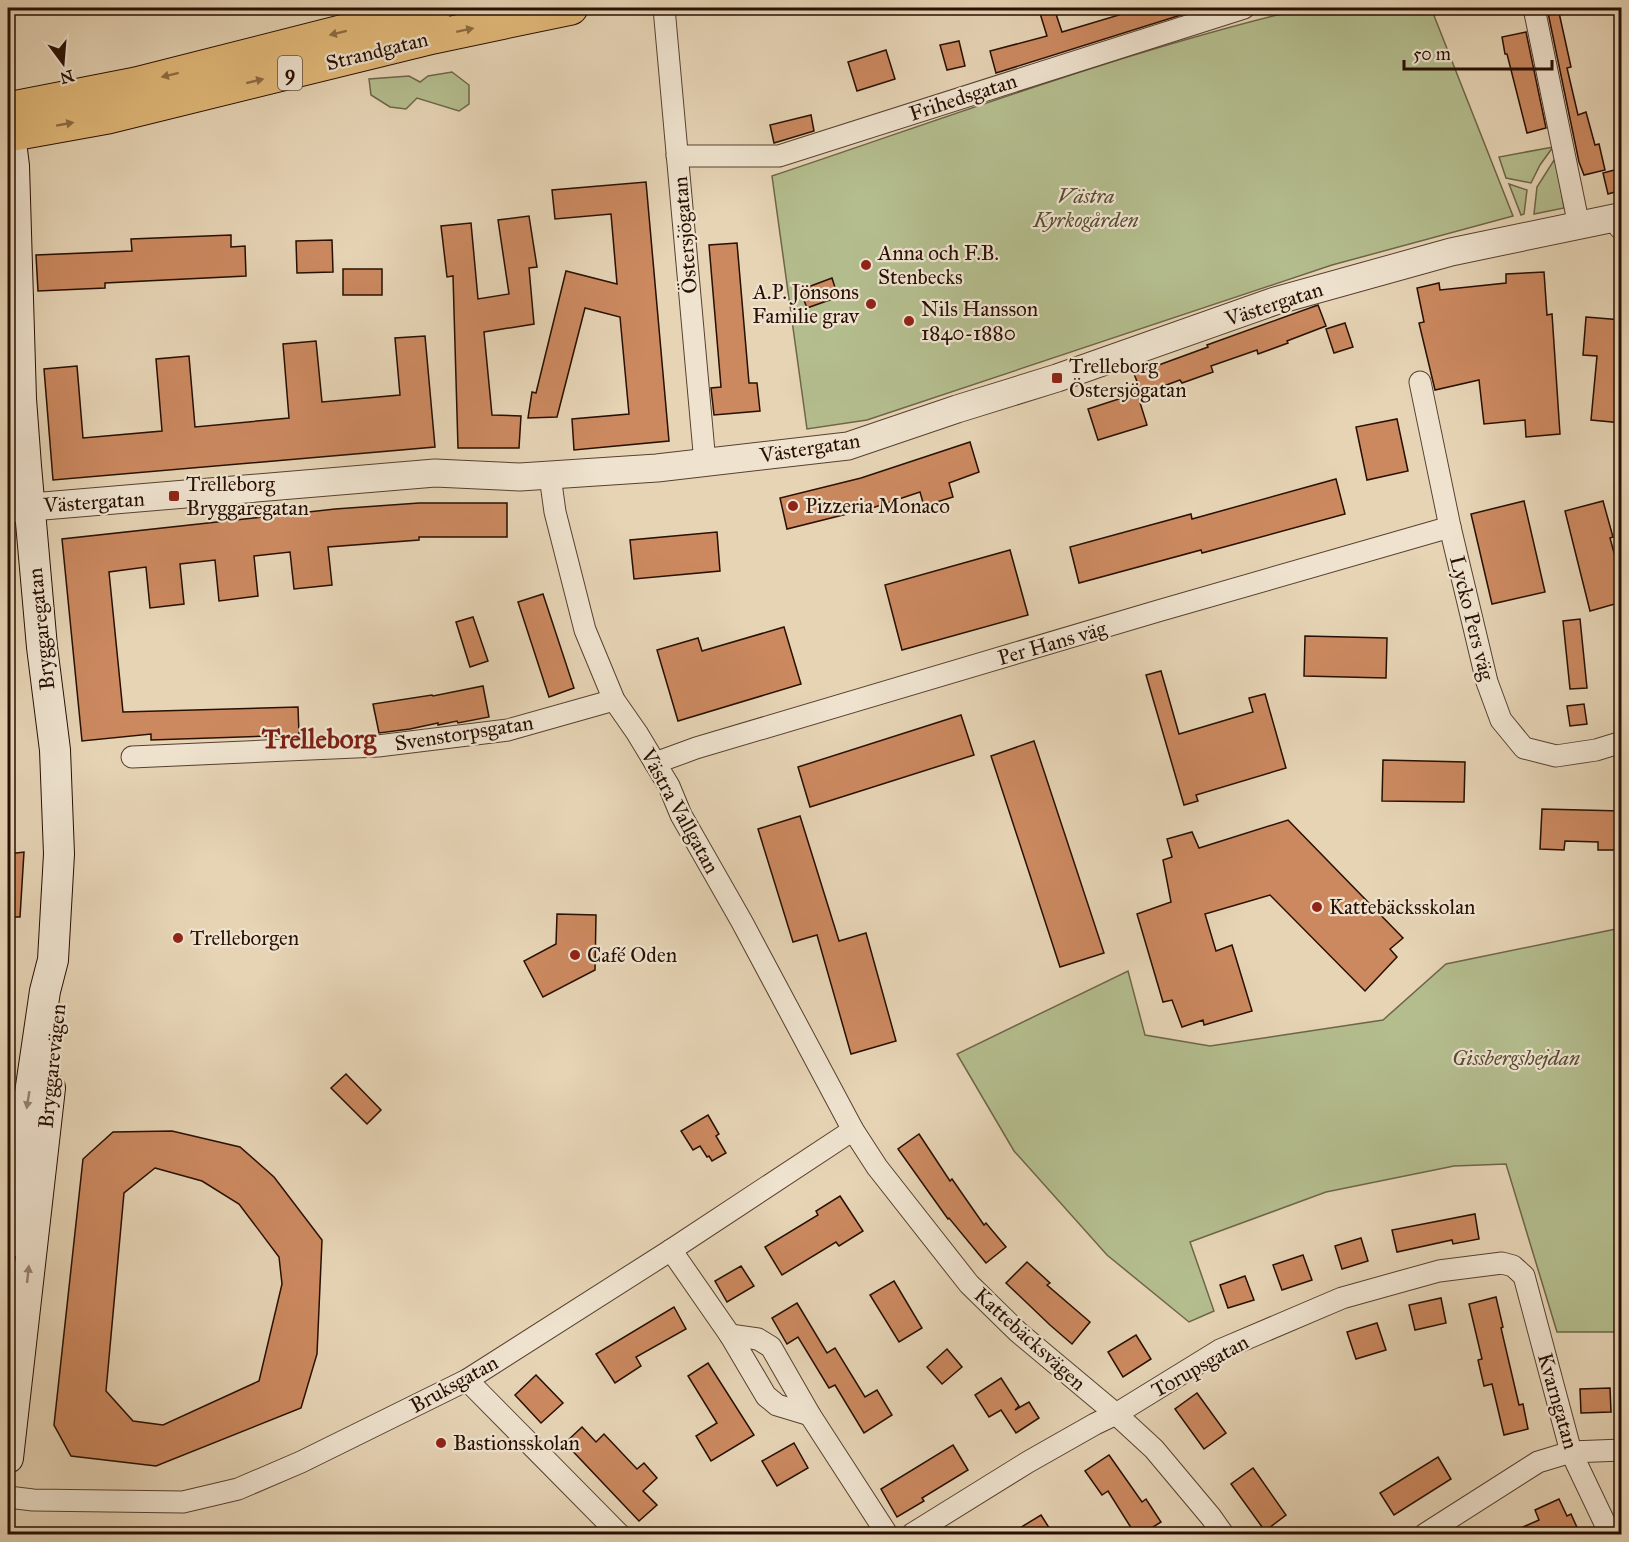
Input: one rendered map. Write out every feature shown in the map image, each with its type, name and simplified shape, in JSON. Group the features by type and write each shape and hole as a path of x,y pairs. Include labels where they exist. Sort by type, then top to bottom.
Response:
{"main road":[{"name":"Strandgatan","path":"8,124 136,84 435,8"},
{"name":"Strandgatan","path":"8,124 108,117 433,37 571,8"},
{"name":"Bryggaregatan","path":"8,124 14,166 21,399 18,507 42,647 55,750 59,854 53,960"},
{"name":"Bryggarevägen","path":"8,1458 18,1209 45,991 53,960"},
{"name":"Bryggarevägen","path":"8,1243 18,1209"}],"street":[{"name":"Östersjögatan","path":"664,8 705,463"},
{"name":"Frihedsgatan","path":"677,156 779,156 1244,8"},
{"path":"1534,8 1579,226"},
{"name":"Västergatan","path":"18,507 435,473 550,476 657,468 848,446 1057,378 1275,301 1451,252 1579,226 1621,220"},
{"name":"Lycko Pers väg","path":"1420,382 1450,528 1487,682 1501,720 1524,748 1556,756 1596,750 1622,742"},
{"name":"Västra Vallgatan","path":"550,476 555,512 585,630 614,700 669,786 681,815 742,922 853,1130"},
{"name":"Per Hans väg","path":"655,763 696,748 1047,644 1450,528"},
{"name":"Svenstorpsgatan","path":"132,757 378,746 508,730 614,700"},
{"name":"Bruksgatan","path":"8,1497 33,1500 183,1502 238,1489 301,1462 467,1380 853,1130"},
{"name":"Kattebäcksvägen","path":"853,1130 877,1167 969,1284 1018,1332 1154,1449 1211,1517 1222,1534"},
{"path":"671,1250 730,1335 766,1396 777,1405 810,1415"},
{"name":"Torupsgatan","path":"912,1534 1028,1462 1116,1414 1220,1350 1342,1298 1439,1271 1502,1263 1513,1266"},
{"name":"Kvarngatan","path":"1513,1266 1524,1276 1571,1452 1610,1534"},
{"path":"730,1335 758,1339 771,1347 810,1415 887,1534"},
{"path":"467,1380 619,1534"},
{"path":"1425,1534 1538,1462 1571,1452 1622,1449"}],"green space":[{"name":"Västra Kyrkogården","path":"1306,8 1431,8 1513,216 1332,265 867,420 807,429 772,176 1104,64"},
{"path":"452,72 469,85 469,104 459,111 417,98 406,109 390,107 371,95 369,79 409,76 420,82 428,76"},
{"path":"1553,147 1531,183 1506,178 1499,157"},
{"path":"1556,157 1564,208 1534,214 1537,187"},
{"path":"1509,184 1527,190 1524,214 1521,215"},
{"name":"Gissbergshejdan","path":"1621,928 1621,1332 1557,1332 1506,1164 1454,1166 1326,1192 1190,1242 1214,1311 1189,1322 1107,1255 1014,1151 957,1054 1128,971 1145,1035 1210,1046 1383,1020 1446,964"}],"building":[{"path":"1054,8 1062,32 1137,8 1200,9 996,73 990,51 1047,36 1039,10"},
{"path":"1547,8 1558,8 1571,67 1567,68 1578,115 1586,112 1595,145 1599,144 1605,170 1584,175 1579,162"},
{"path":"1526,32 1546,128 1527,133 1502,37"},
{"path":"959,41 965,66 947,70 940,45"},
{"path":"886,50 895,79 857,91 848,62"},
{"path":"811,115 814,131 774,143 770,125"},
{"path":"1622,168 1622,190 1608,194 1603,173"},
{"path":"646,182 669,441 574,450 572,419 629,414 620,317 585,308 557,417 528,418 532,392 536,393 566,271 617,284 611,214 555,219 552,190"},
{"path":"529,216 537,267 529,268 534,324 484,332 492,415 521,416 519,448 458,448 453,276 447,277 441,226 471,223 478,299 509,294 498,220"},
{"path":"231,235 231,247 245,246 246,276 105,283 105,288 38,291 36,255 132,251 131,239"},
{"path":"332,240 333,272 297,273 296,241"},
{"path":"737,243 749,383 757,383 760,411 714,415 711,388 721,387 709,245"},
{"path":"343,269 382,269 382,295 343,295"},
{"path":"1544,272 1547,315 1552,314 1560,434 1526,437 1525,420 1484,424 1479,380 1435,390 1419,323 1424,322 1417,288 1439,283 1440,290 1506,283 1506,274"},
{"path":"832,278 838,297 807,308 800,290"},
{"path":"1318,305 1326,326 1258,354 1257,350 1211,366 1213,372 1182,383 1180,380 1142,394 1134,374"},
{"path":"1586,317 1622,320 1622,423 1591,420 1597,356 1583,355"},
{"path":"1345,323 1353,347 1334,353 1326,329"},
{"path":"425,336 435,447 53,480 44,369 77,366 83,438 162,431 156,359 189,356 195,427 289,418 283,344 316,341 322,402 400,395 395,338"},
{"path":"1137,393 1147,425 1098,440 1088,409"},
{"path":"1397,419 1408,471 1367,480 1356,427"},
{"path":"970,442 979,472 949,483 953,497 924,506 920,492 875,507 787,529 780,498 861,478"},
{"path":"1336,479 1345,514 1202,553 1201,550 1079,583 1070,547 1191,514 1192,519"},
{"path":"1524,501 1545,592 1492,604 1471,514"},
{"path":"1603,501 1622,582 1622,602 1590,611 1565,511"},
{"path":"419,503 507,503 507,537 419,537 419,540 328,547 332,585 294,589 290,552 254,556 258,596 219,601 215,560 180,564 184,604 150,608 146,567 109,572 123,712 298,707 299,735 151,740 151,734 82,741 62,539 335,509"},
{"path":"717,532 720,571 634,579 630,540"},
{"path":"1010,550 1028,615 902,650 885,585"},
{"path":"543,594 574,688 549,697 518,602"},
{"path":"473,617 488,661 470,667 456,622"},
{"path":"1580,619 1587,688 1570,689 1563,621"},
{"path":"784,627 801,684 678,721 657,650 698,638 702,651"},
{"path":"1305,636 1387,638 1386,678 1304,676"},
{"path":"1161,671 1179,734 1253,712 1249,698 1265,694 1286,768 1196,795 1198,801 1184,805 1146,675"},
{"path":"483,686 489,717 379,733 373,704"},
{"path":"1584,704 1587,724 1570,726 1567,706"},
{"path":"961,715 974,755 810,807 798,767"},
{"path":"1034,741 1104,953 1060,967 991,756"},
{"path":"1383,760 1465,762 1464,802 1382,801"},
{"path":"1542,809 1622,811 1622,850 1598,850 1598,842 1565,841 1564,850 1540,849"},
{"path":"800,816 839,941 866,933 896,1041 851,1054 817,935 793,942 758,829"},
{"path":"1288,820 1403,938 1390,949 1397,957 1365,991 1270,895 1205,914 1216,951 1232,945 1252,1011 1204,1025 1203,1020 1182,1027 1172,1000 1163,1002 1137,914 1171,902 1163,860 1172,857 1167,839 1192,832 1199,848"},
{"path":"24,852 20,917 8,917 8,854"},
{"path":"557,914 596,915 595,970 543,997 524,961 556,944"},
{"path":"346,1074 381,1110 367,1124 331,1088"},
{"path":"708,1115 719,1134 716,1136 726,1153 712,1161 700,1146 693,1150 681,1131"},
{"path":"172,1131 240,1147 274,1177 322,1240 317,1354 301,1408 156,1466 71,1456 54,1425 83,1159 113,1132","holes":["155,1168 202,1181 239,1204 279,1257 282,1284 259,1381 163,1425 133,1421 106,1391 124,1193"]},
{"path":"919,1134 950,1181 952,1179 984,1225 986,1223 1006,1247 986,1263 948,1219 898,1149"},
{"path":"840,1196 863,1231 839,1246 836,1242 782,1275 765,1247 818,1215 816,1211"},
{"path":"1475,1214 1479,1239 1453,1244 1452,1240 1397,1252 1392,1230"},
{"path":"1361,1238 1368,1261 1342,1269 1335,1246"},
{"path":"1303,1255 1312,1280 1282,1290 1273,1265"},
{"path":"1027,1262 1050,1283 1047,1285 1090,1322 1072,1344 1006,1283"},
{"path":"741,1266 754,1286 727,1302 715,1281"},
{"path":"1245,1276 1254,1300 1228,1308 1220,1285"},
{"path":"894,1281 922,1328 899,1342 870,1295"},
{"path":"1496,1297 1519,1405 1523,1404 1528,1429 1504,1435 1492,1384 1484,1386 1478,1360 1482,1359 1469,1304"},
{"path":"1441,1298 1446,1323 1415,1330 1409,1305"},
{"path":"797,1303 827,1353 835,1348 865,1397 877,1390 892,1415 864,1433 835,1385 829,1388 798,1337 787,1344 772,1318"},
{"path":"674,1307 686,1329 636,1357 641,1366 615,1383 596,1354"},
{"path":"1377,1323 1386,1350 1356,1359 1347,1332"},
{"path":"1136,1335 1151,1359 1123,1377 1108,1352"},
{"path":"947,1349 962,1367 942,1384 927,1367"},
{"path":"708,1363 754,1435 711,1461 696,1436 717,1423 688,1376"},
{"path":"536,1375 563,1403 541,1423 515,1395"},
{"path":"1001,1378 1019,1406 1015,1410 1029,1402 1039,1418 1016,1433 1001,1410 989,1417 975,1395"},
{"path":"1610,1388 1611,1412 1581,1413 1580,1389"},
{"path":"1197,1393 1226,1433 1204,1449 1175,1409"},
{"path":"582,1427 596,1442 604,1434 637,1469 644,1463 657,1478 643,1491 657,1505 639,1521 565,1443"},
{"path":"794,1443 808,1468 777,1486 762,1461"},
{"path":"953,1445 968,1470 922,1498 924,1501 897,1517 881,1489"},
{"path":"1109,1455 1142,1502 1146,1499 1161,1522 1142,1534 1135,1534 1108,1491 1102,1495 1085,1471"},
{"path":"1438,1457 1451,1479 1394,1515 1380,1493"},
{"path":"1253,1468 1286,1515 1265,1531 1231,1484"},
{"path":"1559,1499 1567,1516 1571,1514 1580,1534 1507,1534 1539,1520 1535,1510"},
{"path":"1041,1515 1053,1534 1010,1534"}],"place":[{"name":"Anna och F.B. Stenbecks","path":"866,265"},
{"name":"A.P. Jönsons Familie grav","path":"871,304"},
{"name":"Nils Hansson 1840-1880","path":"909,321"},
{"name":"Trelleborg Östersjögatan","path":"1057,378"},
{"name":"Trelleborg Bryggaregatan","path":"174,496"},
{"name":"Pizzeria Monaco","path":"793,506"},
{"name":"Kattebäcksskolan","path":"1317,907"},
{"name":"Trelleborgen","path":"178,938"},
{"name":"Café Oden","path":"575,955"},
{"name":"Bastionsskolan","path":"441,1443"}],"district":[{"name":"Trelleborg","path":"319,739"}]}
